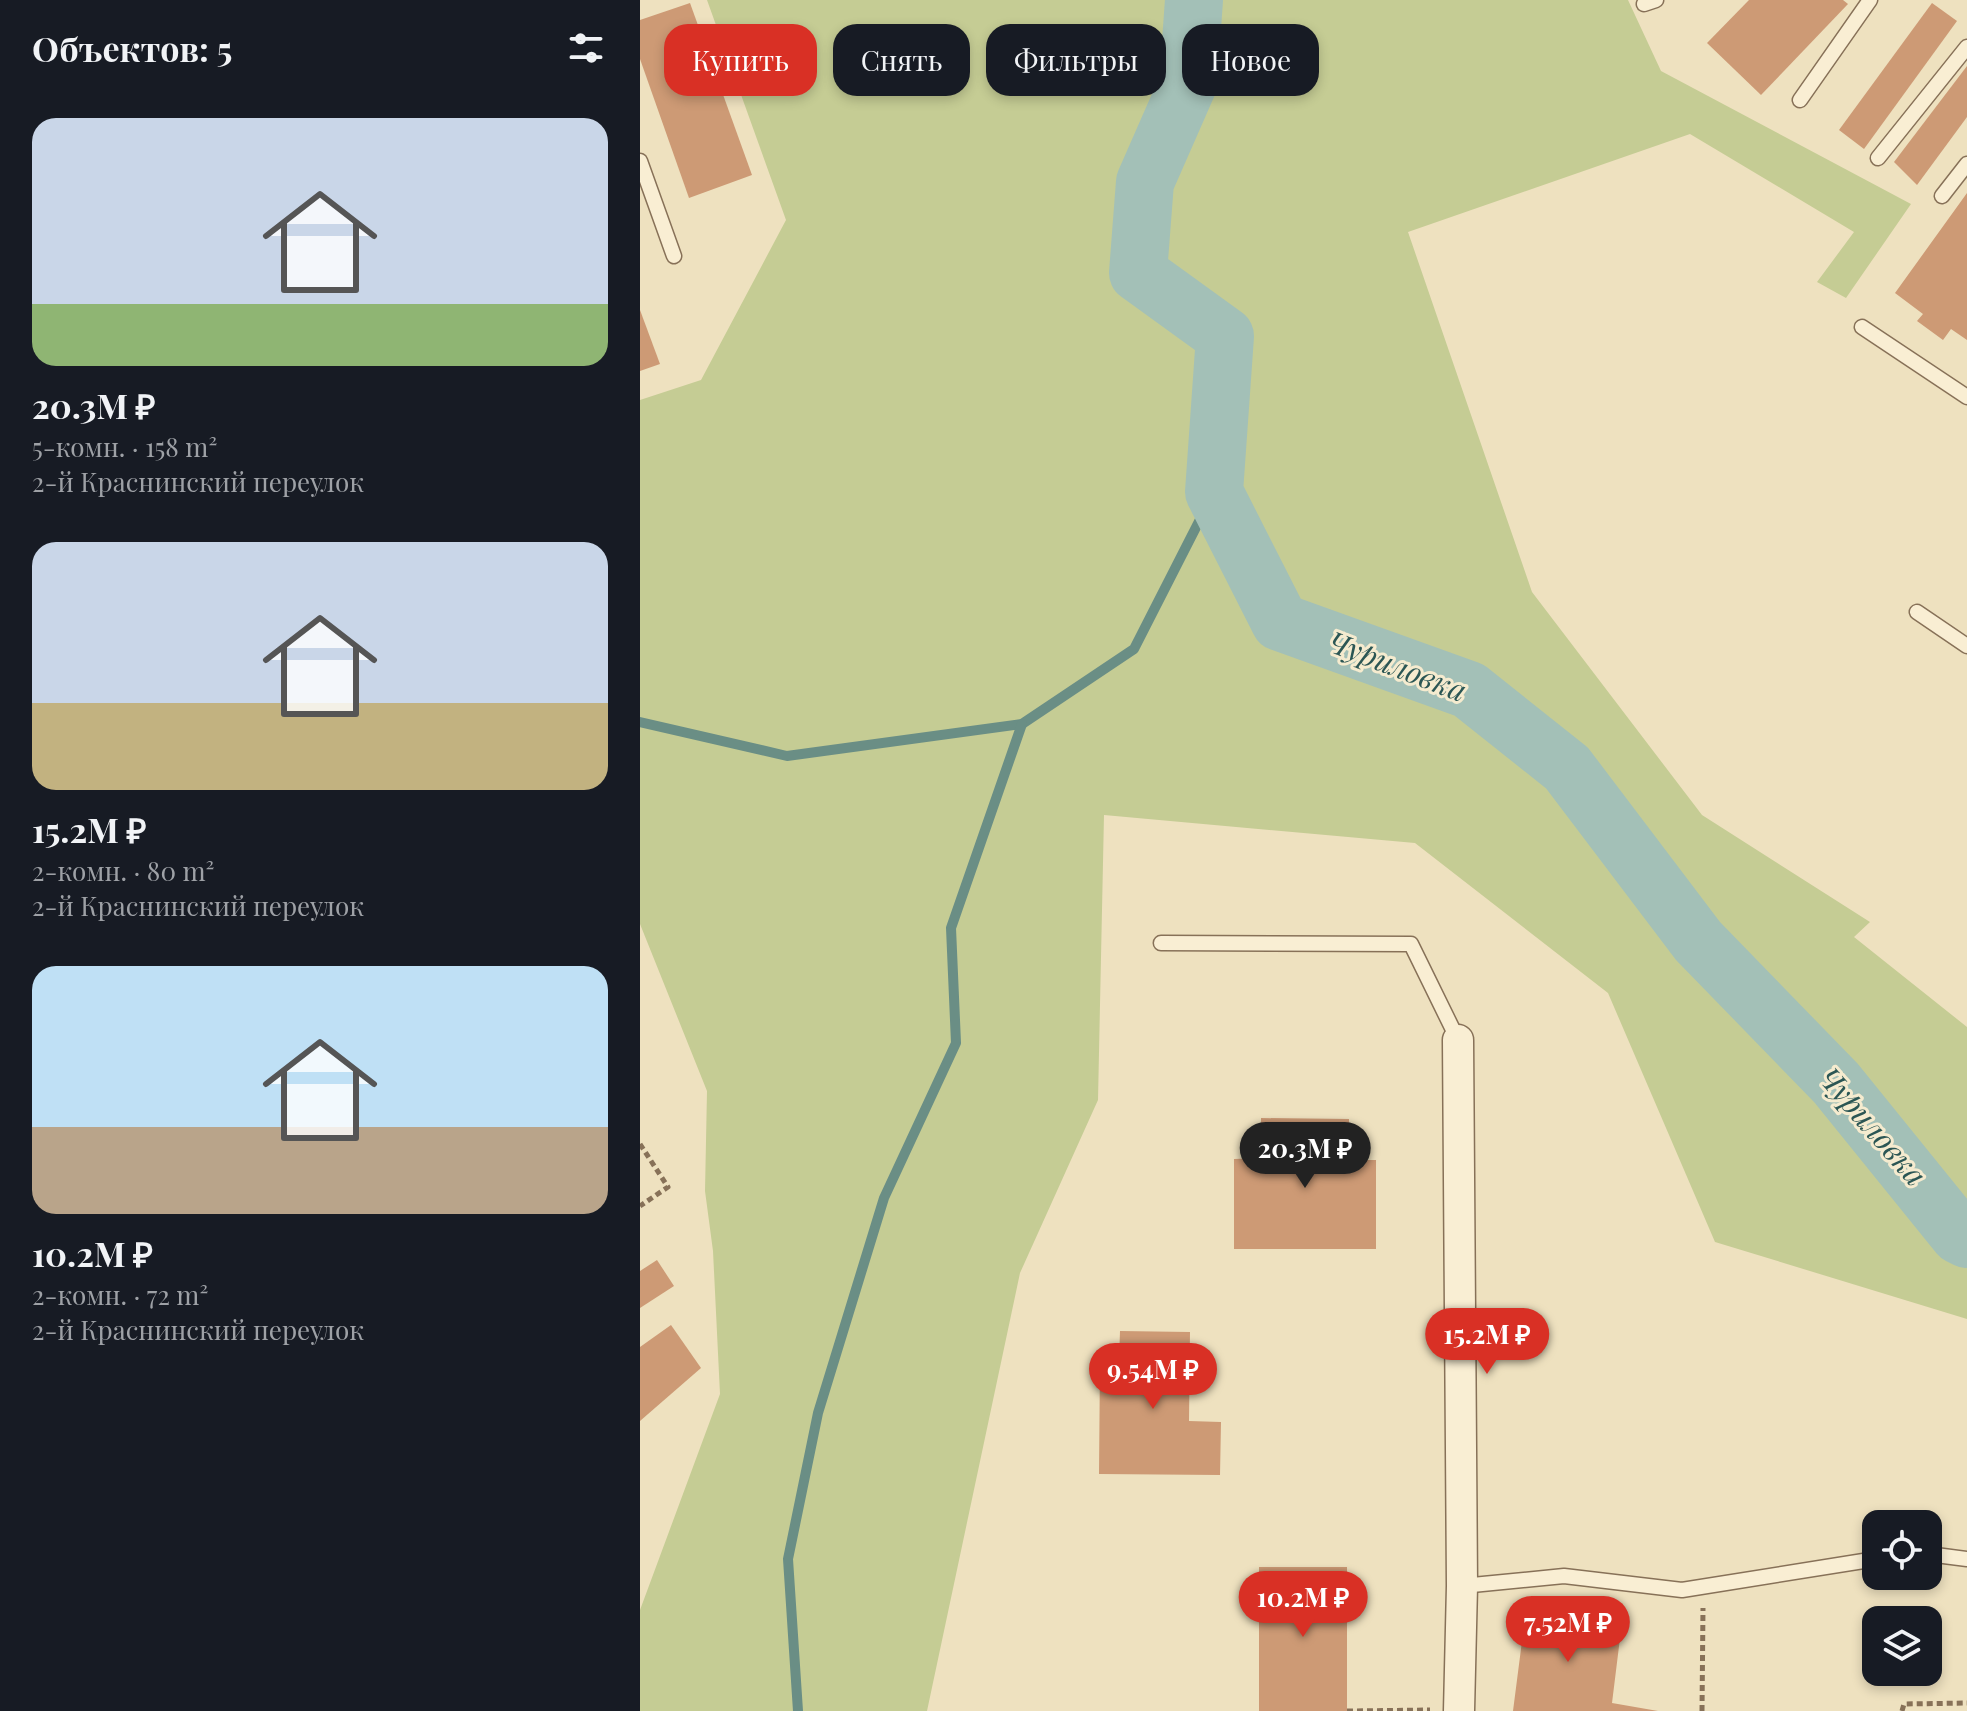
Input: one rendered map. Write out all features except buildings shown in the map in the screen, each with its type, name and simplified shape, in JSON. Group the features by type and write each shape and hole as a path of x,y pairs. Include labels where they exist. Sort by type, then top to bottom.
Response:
{"street":[{"path":"1458,1040 1462,1586 1459,1710"}],"lane":[{"path":"1800,100 1870,0"},
{"path":"1878,158 1967,47"},
{"path":"640,161 674,256"},
{"path":"1942,196 1967,164"},
{"path":"1862,327 1967,397"},
{"path":"1917,612 1967,646"},
{"path":"1161,943 1411,944 1458,1040"},
{"path":"1942,1556 1967,1559"},
{"path":"1462,1586 1564,1576 1682,1590 1862,1561"}],"path":[{"path":"640,1144 668,1187 640,1206"},
{"path":"1702,1711 1704,1586"},
{"path":"1902,1711 1904,1704 1967,1703"},
{"path":"1347,1711 1459,1710"}],"green space":[{"path":"707,0 1628,0 1661,71 1911,204 1846,298 1817,282 1854,232 1690,134 1408,232 1532,592 1702,815 1870,922 1854,937 1967,1027 1967,1319 1715,1242 1608,993 1415,843 1104,815 1098,1100 1020,1273 927,1711 640,1711 640,1610 720,1394 713,1251 705,1191 707,1091 640,924 640,400 701,380 786,220 741,96 817,96 817,24 716,24"}],"waterway":[{"name":"Чуриловка","path":"1194,0 1188,84 1145,182 1138,273 1225,336 1214,492 1280,622 1469,690 1567,768 1698,941 1836,1083 1959,1235 1967,1239"},
{"path":"640,722 787,756 1022,724 1134,649 1214,492"},
{"path":"798,1711 788,1559 818,1413 884,1198 956,1043 951,928 1022,724"}]}
